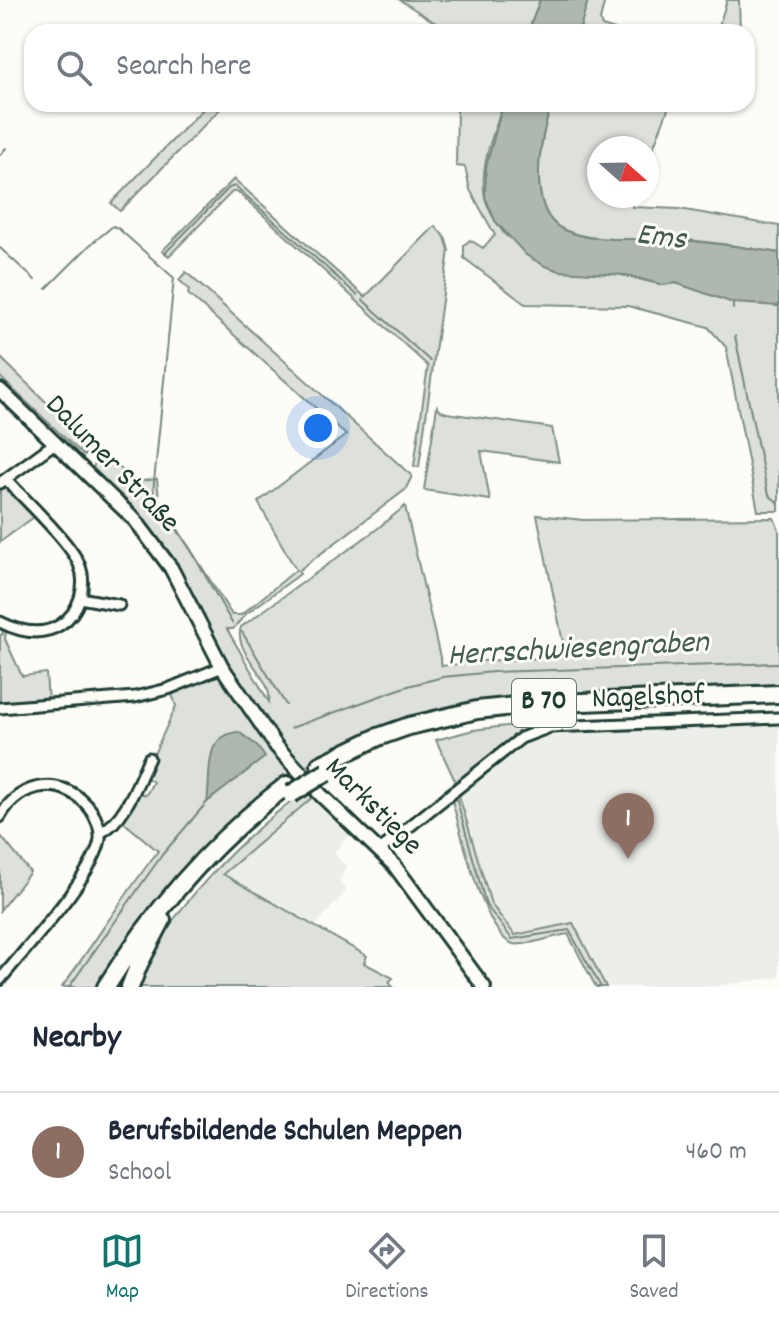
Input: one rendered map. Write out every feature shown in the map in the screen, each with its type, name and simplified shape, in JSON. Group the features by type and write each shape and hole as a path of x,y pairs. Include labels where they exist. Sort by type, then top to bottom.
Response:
{"highway":[{"name":"B 70","path":"106,987 180,883 244,818 398,729 442,716 534,704 779,694"},
{"name":"B 70","path":"324,769 397,740 447,724 476,719 532,713 779,702"},
{"name":"B 70","path":"116,987 162,920 219,854 289,790"},
{"path":"130,987 162,920"}],"street":[{"name":"Dalumer Straße","path":"0,390 135,520 161,552 222,667"},
{"path":"0,622 29,632 54,628 72,614 80,598 82,574 74,554 2,481 55,443"},
{"path":"80,598 119,605"},
{"path":"0,708 135,697 177,686 222,667"},
{"name":"Markstiege","path":"222,667 284,755 321,795 380,850 410,885 484,987"},
{"name":"Nagelshof","path":"380,850 521,738 550,727 779,718"},
{"path":"100,833 110,829 118,818 149,758"},
{"path":"0,817 4,798 45,785 59,787 74,793 86,804 96,817 100,833 94,858 50,920 2,973"}],"shaded area":[{"path":"400,0 540,0 531,24 438,24"},
{"path":"540,0 588,0 581,24 531,24"},
{"path":"588,0 605,0 601,24 581,24"},
{"path":"727,0 739,0 740,24 720,24"},
{"path":"200,112 217,112 120,211 111,203"},
{"path":"457,112 500,112 488,150 484,186 488,207 506,236 617,274 663,285 676,283 724,299 779,306 779,511 758,511 726,347 708,327 628,306 525,304 464,258 464,245 470,240 483,248 495,235 470,190 465,167 456,166"},
{"path":"501,112 549,112 539,172 544,207 552,221 564,230 598,238 687,241 779,253 779,306 733,303 676,283 663,285 626,275 560,271 545,266 526,255 495,221 485,197 486,167"},
{"path":"549,112 667,112 658,136 587,136 587,208 679,209 779,226 779,253 687,240 597,238 564,230 552,221 544,207 540,190 543,134"},
{"path":"234,179 365,297 435,226 445,237 449,250 419,467 414,466 428,366 238,192 232,192 169,256 162,251"},
{"path":"186,272 412,476 405,490 298,571 300,574 246,614 233,629 227,629 269,702 265,683 242,646 241,627 405,506 442,666 566,657 537,515 583,520 774,518 779,530 779,685 538,697 358,740 304,768 281,742 229,663 176,567 92,470 100,451 136,482 157,479 159,499 232,615 241,615 296,570 258,502 346,435 188,294 189,289 179,280"},
{"path":"0,357 90,445 84,456 0,377"},
{"path":"437,406 447,413 552,428 559,462 481,451 490,500 424,490"},
{"path":"8,482 38,514 0,542 0,487"},
{"path":"0,622 7,625 5,639 22,676 46,673 48,701 0,704 0,635 3,634"},
{"path":"218,675 292,775 270,789 100,987 62,987 158,851 121,820 136,792 146,795 153,782 144,776 176,706 172,694"},
{"path":"779,723 779,977 710,987 606,987 573,923 515,935 491,904 458,792 525,740 551,732"},
{"path":"524,724 524,732 456,783 436,740 473,730"},
{"path":"239,732 256,745 265,757 207,802 213,749 227,735"},
{"path":"306,790 313,797 223,874 367,956 364,963 393,978 389,982 393,987 135,987 165,932 208,878 257,829"},
{"path":"458,792 491,904 515,935 573,923 606,987 596,987 568,934 518,945 502,936 492,921 474,878 451,797"},
{"path":"313,797 351,833 334,853 346,866 339,883 347,890 315,926 223,874"},
{"path":"0,835 30,872 0,910"}],"waterway":[{"path":"0,155 6,148"},
{"path":"165,253 229,188 235,186 357,295"},
{"path":"46,289 113,226 174,278 153,493 192,552 232,623"},
{"path":"0,248 35,280"},
{"path":"363,300 430,361"},
{"path":"733,302 733,309"},
{"path":"735,336 767,490 779,503"},
{"path":"242,632 286,705"},
{"name":"Herrschwiesengraben","path":"291,728 408,686 443,677 493,672 779,663"},
{"path":"456,797 486,905 512,939 569,930 601,987"},
{"name":"Herrschwiesengraben","path":"69,987 162,855 207,802"}],"place":[{"name":"Berufsbildende Schulen Meppen","path":"628,859"}],"water label":[{"name":"Ems","path":"661,239"}]}
